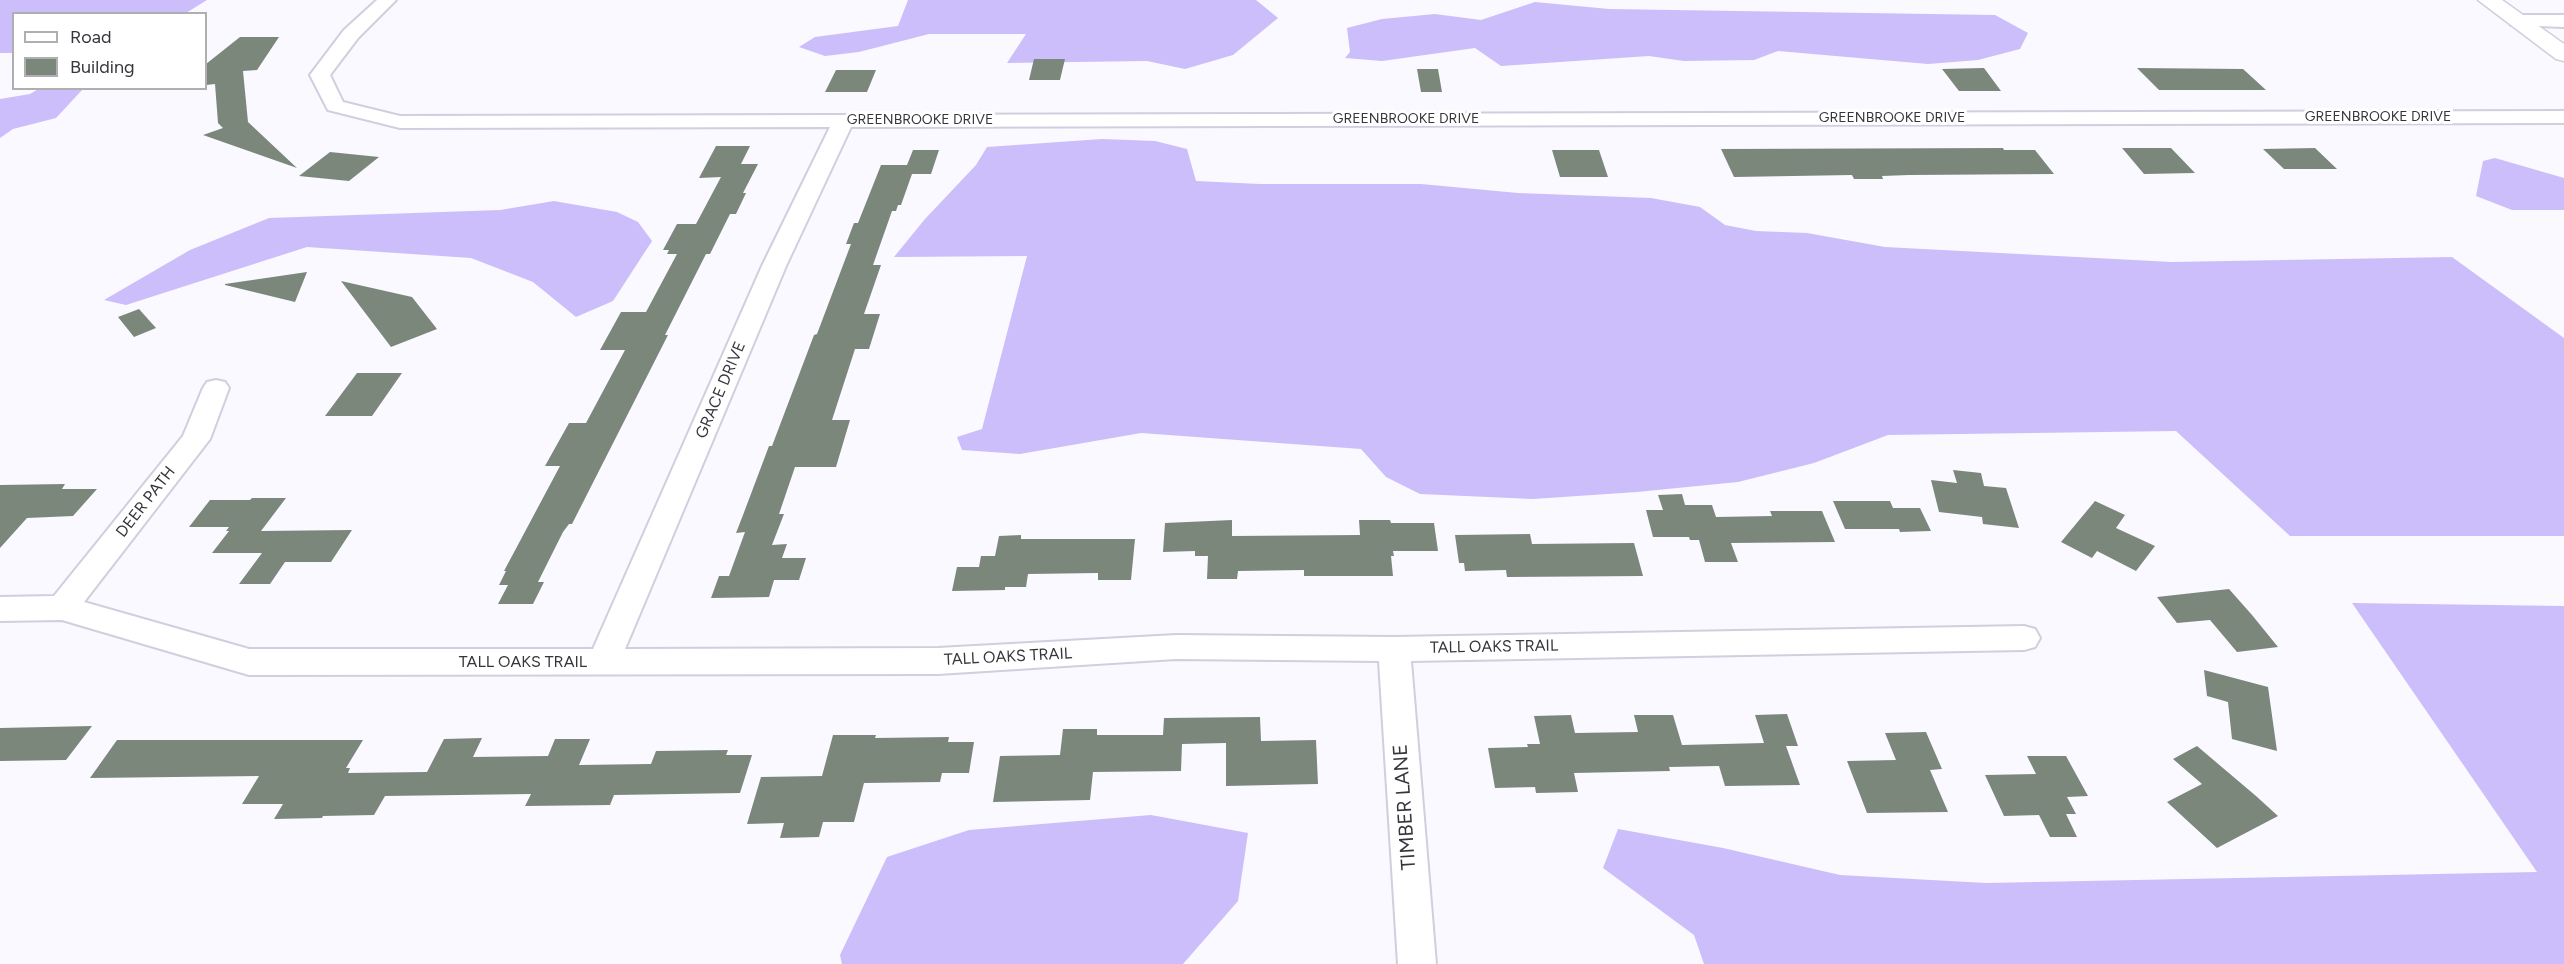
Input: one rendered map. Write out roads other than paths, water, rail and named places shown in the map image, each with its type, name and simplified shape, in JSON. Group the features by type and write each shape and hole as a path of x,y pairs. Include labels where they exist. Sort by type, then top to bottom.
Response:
{"street":[{"name":"GREENBROOKE DRIVE","path":"387,0 351,34 320,75 334,106 400,122 2564,117"},
{"path":"2488,0 2564,54"},
{"path":"2518,21 2564,21"},
{"name":"GRACE DRIVE","path":"603,662 770,277 844,120"},
{"name":"DEER PATH","path":"62,608 196,439 216,388"},
{"name":"TALL OAKS TRAIL","path":"0,609 62,608 249,662 938,661 1176,647 1394,649 2024,638"},
{"name":"TIMBER LANE","path":"1394,649 1417,964"}]}
